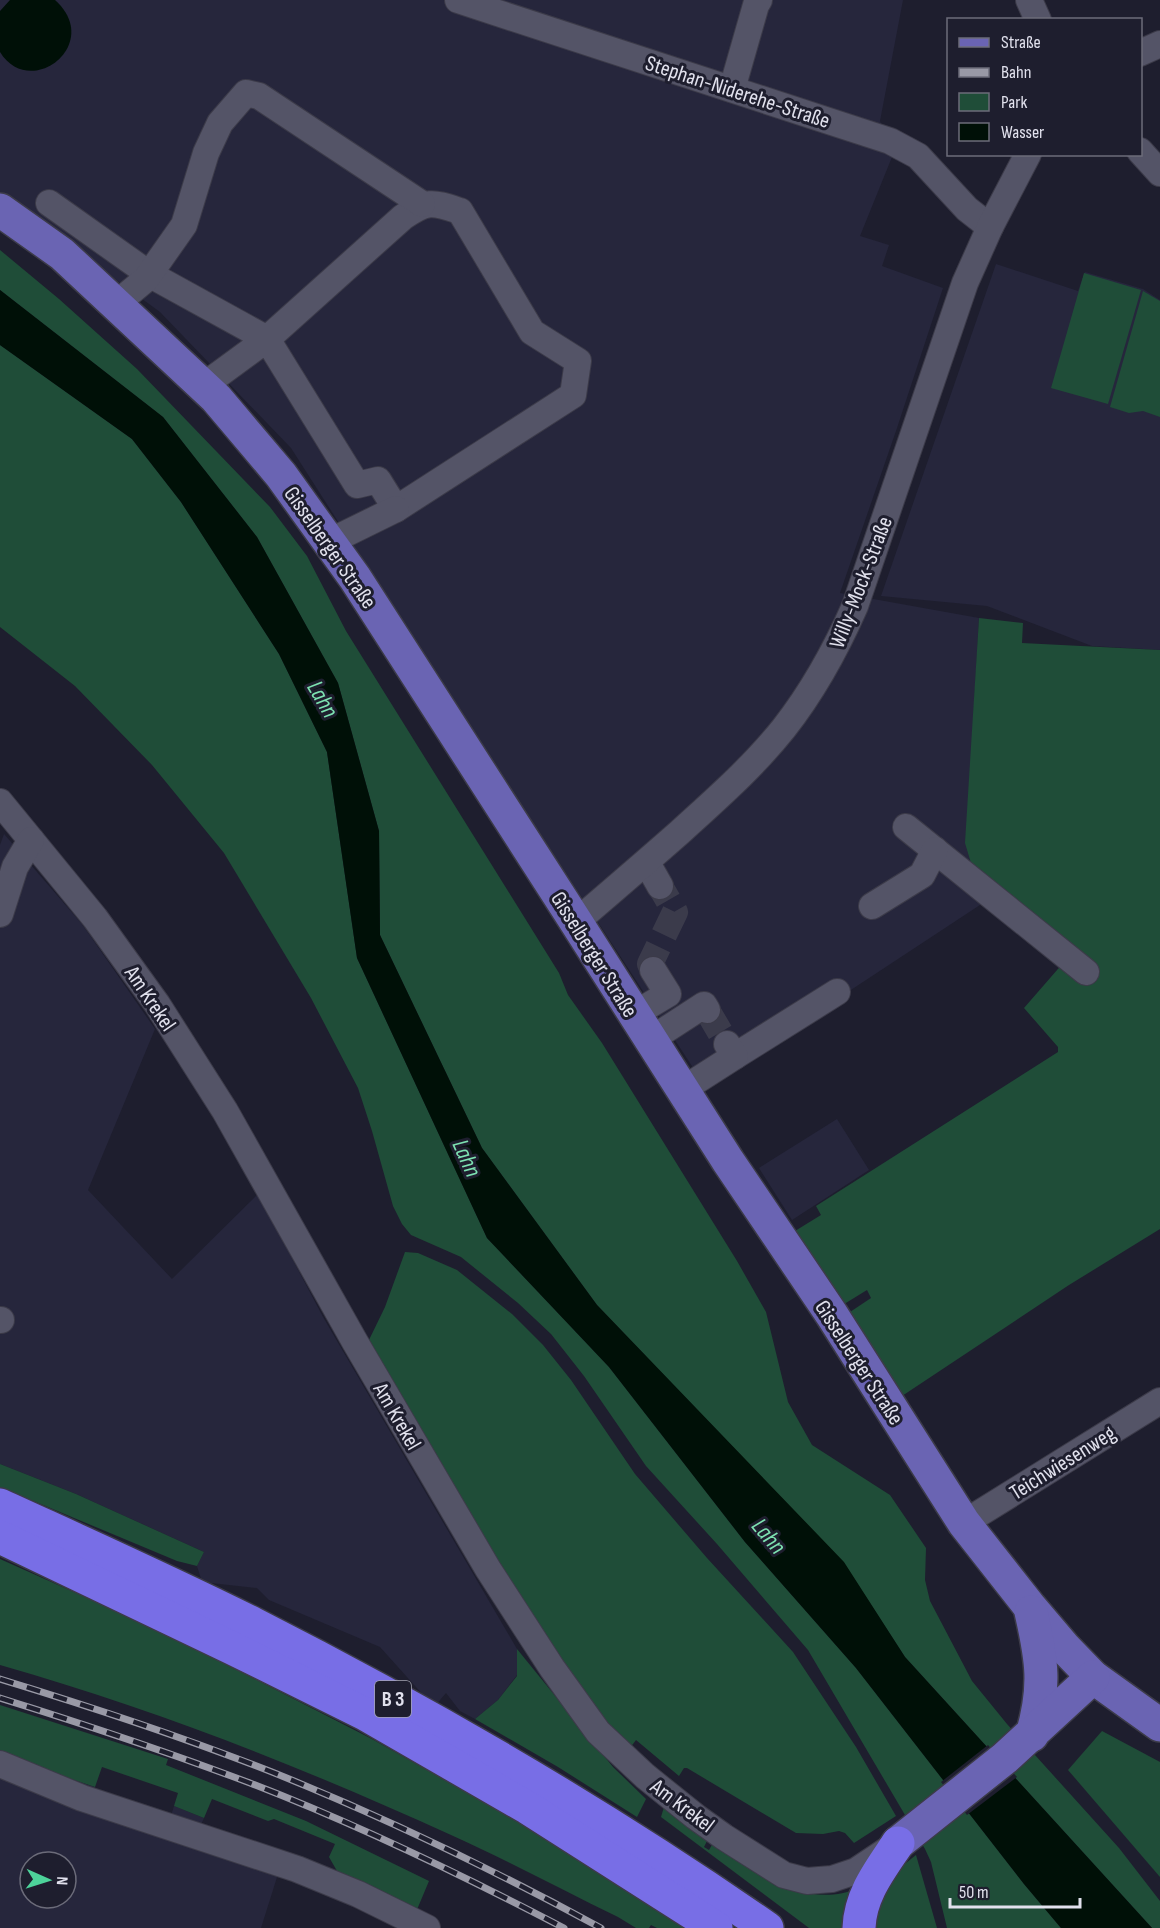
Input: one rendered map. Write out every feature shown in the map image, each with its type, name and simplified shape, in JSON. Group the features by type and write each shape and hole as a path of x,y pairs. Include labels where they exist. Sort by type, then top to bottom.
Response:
{"highway":[{"name":"B 3","path":"0,1505 253,1624 517,1767 645,1846 767,1928"},
{"name":"B 3","path":"0,1537 365,1714 528,1808 716,1928"},
{"path":"859,1928 861,1906 869,1873 898,1843"}],"main road":[{"name":"Gisselberger Straße","path":"0,210 62,254 203,386 260,448 355,578 641,1027 832,1316 964,1523 1030,1607 1093,1677 1160,1725"},
{"path":"1030,1607 1042,1674 1040,1704 1032,1735"},
{"path":"898,1843 1032,1735 1093,1677"}],"street":[{"name":"Stephan-Niderehe-Straße","path":"458,0 890,141 918,156 966,209 990,227"},
{"path":"732,89 759,0"},
{"path":"1029,0 1037,18"},
{"path":"1142,52 1160,44"},
{"path":"116,304 149,274 184,225 206,153 220,123 246,93 260,96 422,204 438,204 460,211 532,332 578,361 573,395 396,509 329,542"},
{"path":"1142,153 1160,173"},
{"name":"Willy-Mock-Straße","path":"576,922 647,862 756,760 785,727 817,680 840,638 858,595 965,283 990,227 1027,156"},
{"path":"49,203 149,274 267,339 357,485 378,480 396,509"},
{"path":"203,386 267,339 403,217 422,204"},
{"name":"Am Krekel","path":"0,802 94,918 157,1004 225,1112 355,1342 488,1569 552,1668 598,1732 672,1798 724,1837 784,1875 807,1881 827,1881 869,1873"},
{"path":"906,827 1086,972"},
{"path":"0,914 15,867 31,840"},
{"path":"872,906 922,875 935,850"},
{"path":"647,862 660,886"},
{"path":"641,1027 668,994 654,970"},
{"path":"682,1089 731,1050 837,992"},
{"path":"641,1027 704,1005 707,1010"},
{"name":"Teichwiesenweg","path":"964,1523 1160,1401"},
{"path":"0,1764 82,1798 297,1869 358,1894 421,1925"}],"shaded area":[{"path":"0,0 903,0 880,121 892,157 860,236 889,245 882,266 943,288 840,593 979,618 973,723 983,903 705,1086 291,448 160,312 0,195"},
{"path":"996,264 1078,291 1085,272 1143,289 1160,300 1160,650 1092,646 987,606 881,596"},
{"path":"4,834 82,924 155,1029 88,1190 172,1279 258,1194 323,1317 517,1649 517,1675 498,1700 475,1719 460,1711 446,1693 434,1707 380,1647 269,1600 257,1588 202,1582 197,1566 204,1552 76,1494 0,1464 0,845"},
{"path":"837,1119 869,1170 792,1220 759,1168"},
{"path":"0,1755 95,1787 93,1792 170,1819 174,1806 204,1818 200,1827 284,1855 261,1928 0,1928"}],"green space":[{"path":"0,250 137,369 270,507 307,556 346,631 559,973 568,995 602,1043 766,1312 788,1402 812,1445 890,1495 926,1548 925,1580 930,1601 972,1681 1007,1724 1119,1848 1160,1901 1160,1928 1152,1928 905,1657 843,1562 597,1305 482,1148 380,935 379,831 338,683 257,537 163,417 0,290"},
{"path":"1084,273 1141,290 1108,404 1051,388"},
{"path":"1143,291 1160,301 1160,417 1143,411 1129,413 1110,407"},
{"path":"0,345 132,439 181,502 279,654 327,752 357,958 487,1238 609,1367 745,1542 856,1668 1024,1884 1061,1928 947,1928 931,1862 925,1849 808,1650 646,1466 584,1376 551,1334 518,1303 461,1257 411,1235 402,1224 393,1206 358,1088 311,998 224,853 152,765 75,686 0,627"},
{"path":"979,618 1023,623 1022,643 1160,650 1160,1229 1069,1285 899,1398 847,1314 871,1298 867,1290 841,1306 795,1231 821,1215 816,1206 1058,1052 1058,1047 1024,1008 1064,962 983,903 965,843"},
{"path":"405,1252 418,1253 457,1270 512,1314 543,1345 571,1380 635,1474 707,1558 793,1652 856,1747 896,1816 854,1843 845,1833 839,1831 823,1834 796,1833 687,1768 684,1768 679,1776 636,1740 630,1748 606,1725 553,1656 368,1342 385,1307"},
{"path":"0,1464 76,1494 204,1552 197,1566 177,1561 0,1487"},
{"path":"0,1559 159,1630 372,1739 520,1822 685,1928 657,1928 651,1925 649,1928 636,1928 493,1855 396,1810 285,1763 172,1720 0,1665"},
{"path":"517,1649 613,1767 646,1799 637,1817 558,1767 475,1719 498,1700 517,1676"},
{"path":"0,1705 168,1759 166,1765 306,1821 429,1881 416,1912 337,1871 329,1857 335,1844 274,1819 268,1821 212,1799 204,1818 174,1806 178,1793 102,1767 95,1787 0,1755"},
{"path":"1102,1731 1160,1762 1160,1877 1068,1770"},
{"path":"664,1807 708,1839 704,1847 709,1850 713,1843 782,1885 819,1895 839,1894 859,1888 850,1928 809,1928 661,1817"},
{"path":"916,1855 937,1928 871,1928 892,1874"}],"water":[{"path":"10,0 55,0 68,17 71,34 67,49 57,61 44,69 28,71 13,66 0,52 0,11"},
{"name":"Lahn","path":"0,290 163,417 257,537 338,683 379,831 380,935 482,1148 597,1305 844,1562 905,1657 1152,1928 1061,1928 1024,1884 856,1668 745,1542 609,1367 487,1238 357,958 327,752 279,654 181,502 132,439 0,345"}],"pier":[{"path":"988,1745 1017,1777 967,1815 941,1782"}],"tunnel":[{"path":"653,970 650,964 675,912 660,886"},
{"path":"707,1010 727,1044"}],"railway":[{"path":"0,1679 171,1735 314,1789 438,1845 601,1928"},
{"path":"0,1698 157,1749 290,1799 409,1851 564,1928"}]}
